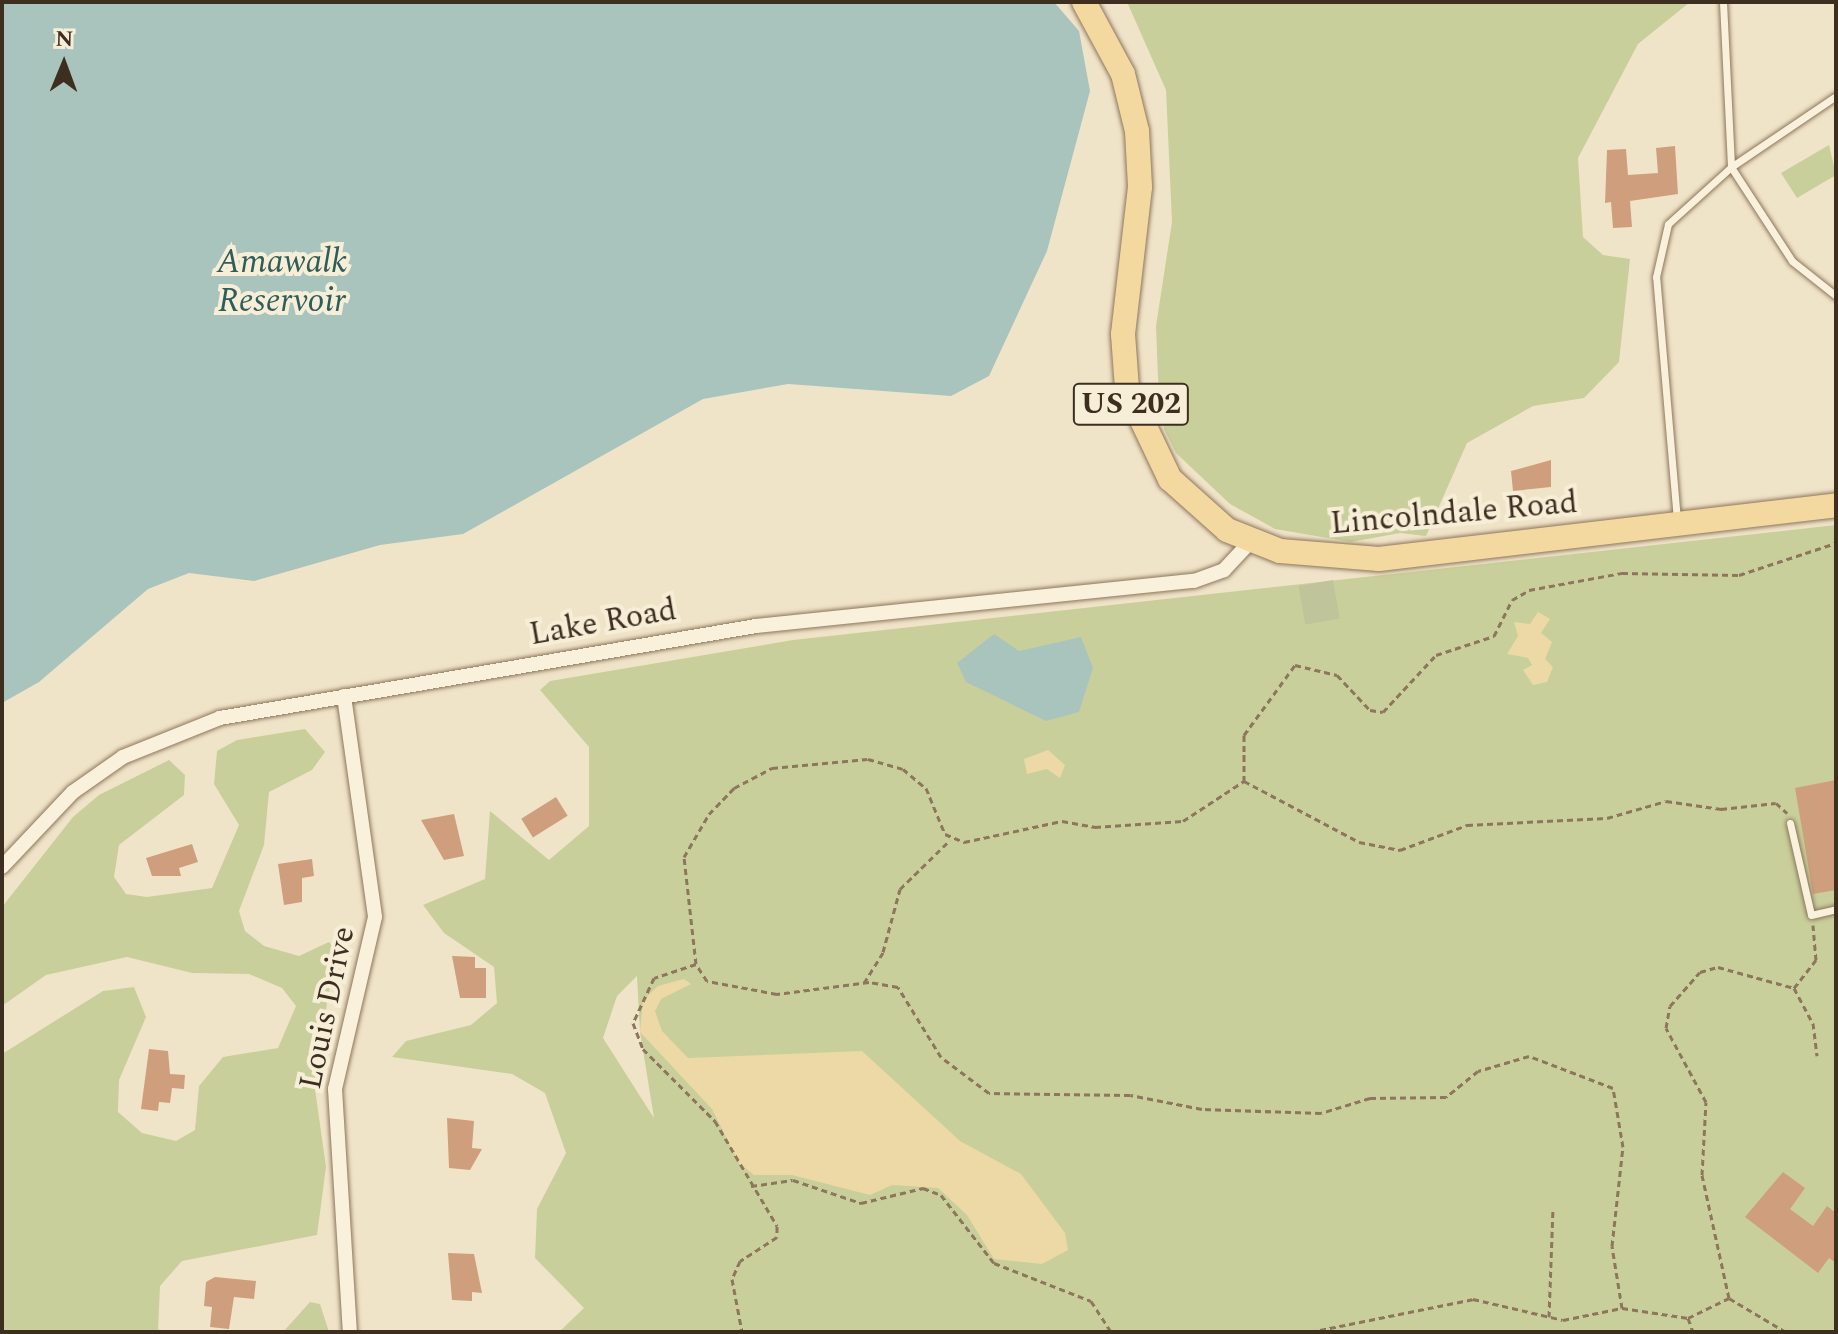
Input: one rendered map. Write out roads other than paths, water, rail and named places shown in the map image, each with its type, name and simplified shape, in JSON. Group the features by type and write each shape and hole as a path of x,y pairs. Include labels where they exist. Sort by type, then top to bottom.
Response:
{"main road":[{"name":"Lincolndale Road","path":"1084,2 1123,74 1137,131 1140,187 1123,334 1134,413 1187,499 1251,541 1314,558 1379,559 1836,505"}],"street":[{"name":"Lake Road","path":"2,867 73,792 123,757 220,718 740,628 1194,581 1224,570 1251,541"},
{"name":"Louis Drive","path":"344,696 375,917 335,1089 350,1332"}],"lane":[{"path":"1723,2 1731,167 1792,261 1836,296"},
{"path":"1678,524 1657,258 1668,224 1731,167 1836,96"},
{"path":"1790,823 1811,915 1836,909"}],"water":[{"name":"Amawalk Reservoir","path":"2,2 1054,2 1079,31 1090,91 1047,251 989,376 951,396 788,384 703,399 463,534 380,545 254,581 189,573 148,589 39,682 2,703"},
{"path":"994,634 1019,651 1081,637 1093,668 1079,712 1046,721 966,682 957,663"}]}
